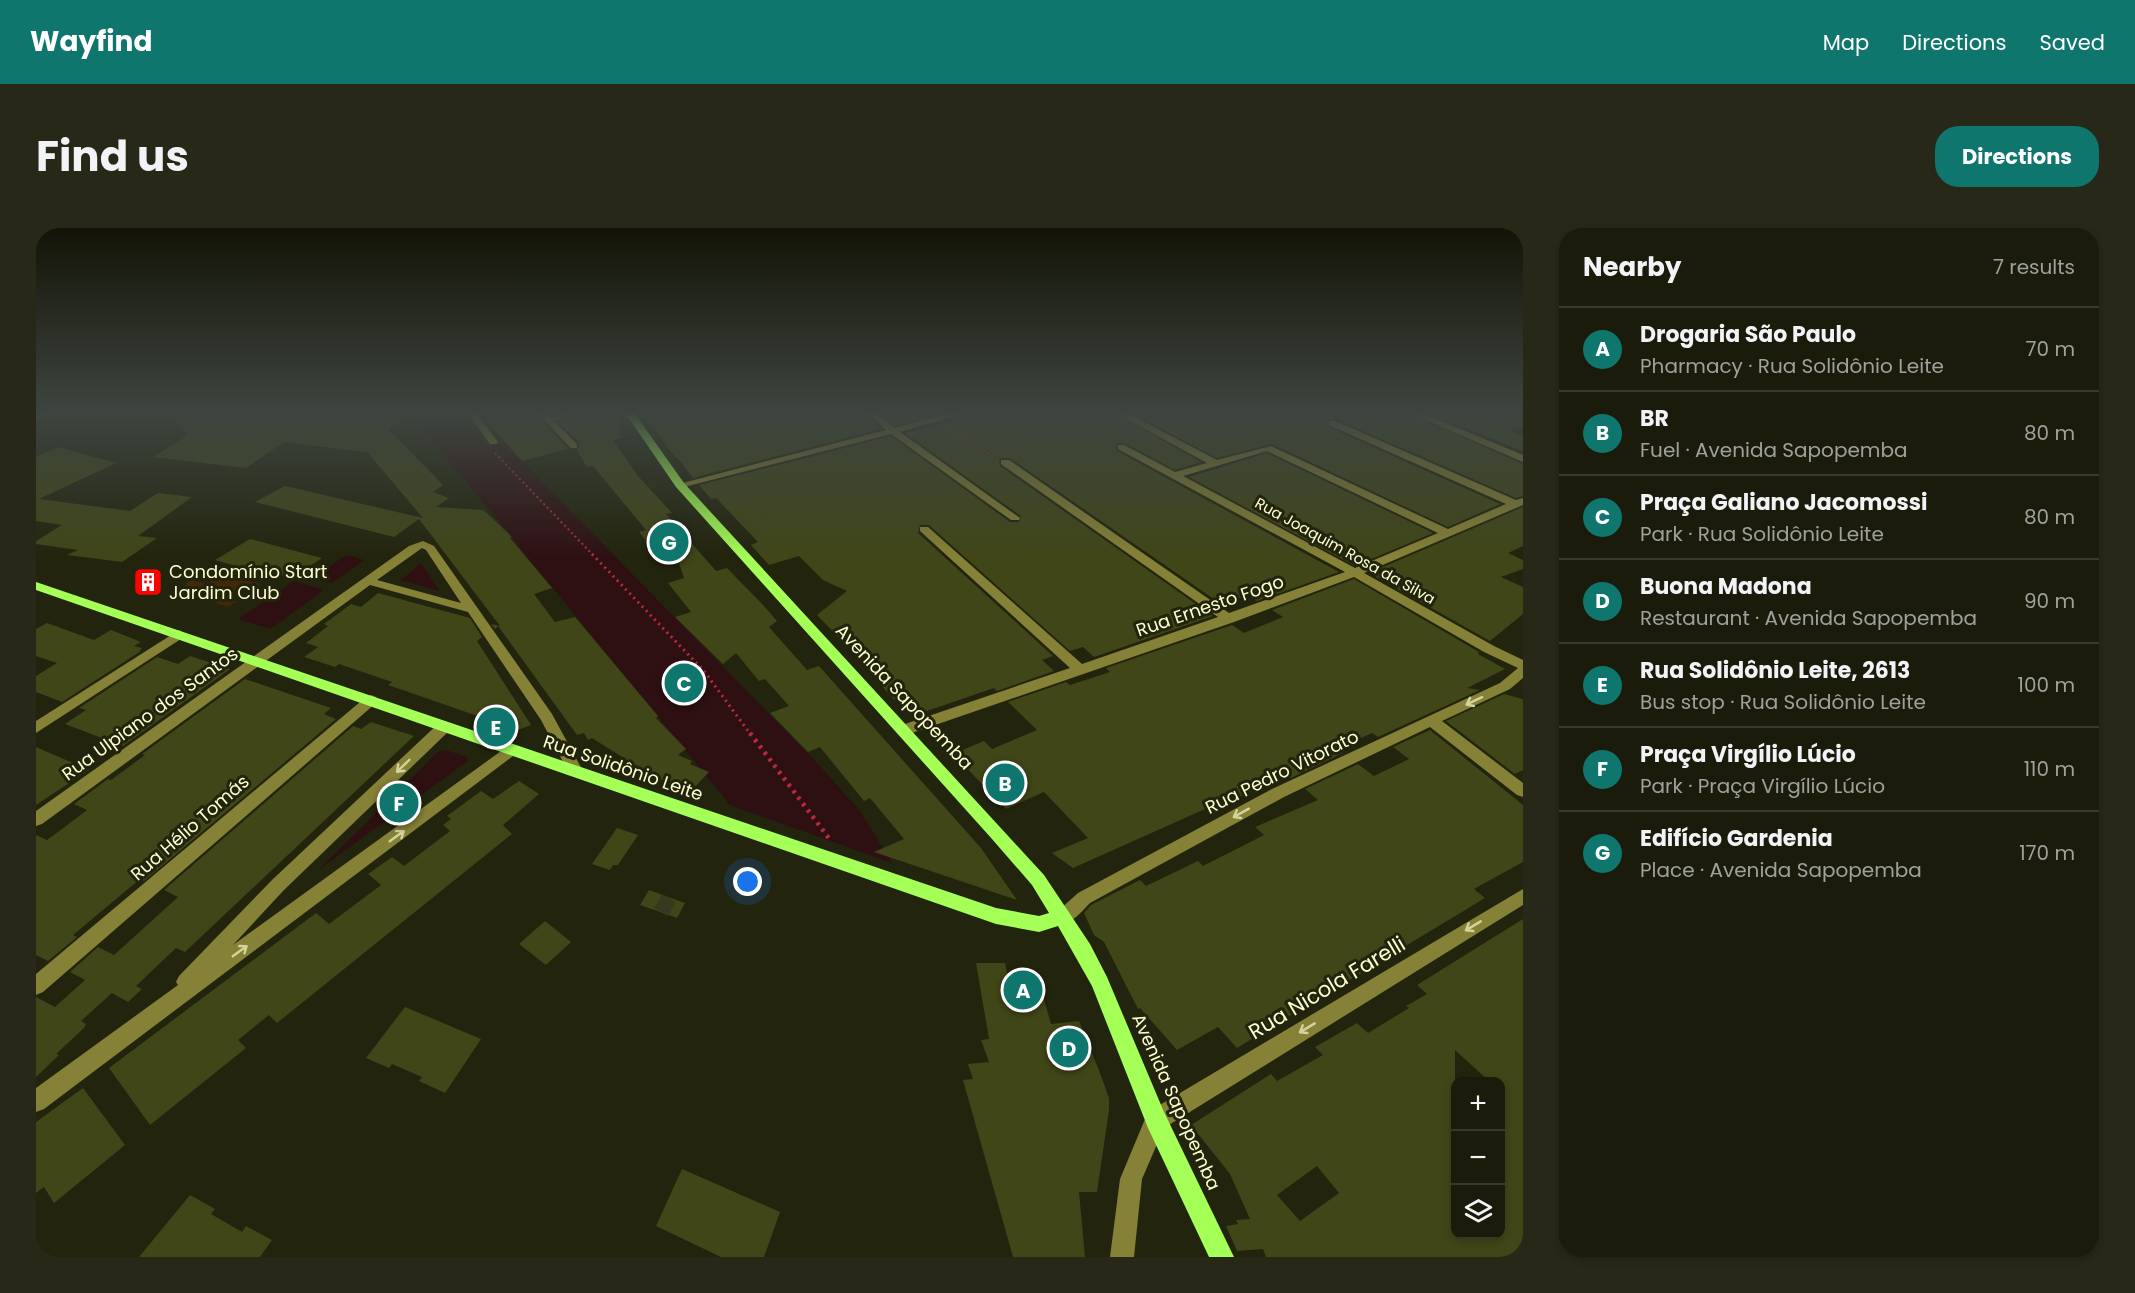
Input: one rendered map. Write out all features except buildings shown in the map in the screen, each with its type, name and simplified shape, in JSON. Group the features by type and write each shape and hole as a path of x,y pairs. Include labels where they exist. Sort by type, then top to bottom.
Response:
{"main road":[{"name":"Avenida Sapopemba","path":"664,462 680,485 1023,861 1063,917 1100,983 1156,1120 1222,1257"},
{"name":"Rua Solidônio Leite","path":"36,586 1016,921 1039,924 1063,917"}],"street":[{"path":"680,485 771,462"},
{"path":"936,462 1015,518"},
{"path":"1005,462 1229,618"},
{"name":"Rua Joaquim Rosa da Silva","path":"1151,462 1489,649 1523,665"},
{"path":"1176,475 1219,462"},
{"path":"1299,462 1447,533"},
{"path":"1423,462 1519,503"},
{"name":"Rua Ernesto Fogo","path":"904,730 1353,573 1519,503"},
{"path":"924,529 1081,670"},
{"name":"Rua Ulpiano dos Santos","path":"36,820 413,548 423,544 430,548 470,609"},
{"path":"369,581 470,609 547,718 575,771"},
{"path":"36,728 179,634"},
{"name":"Rua Pedro Vitorato","path":"1063,917 1084,898 1278,793 1505,686 1523,671"},
{"name":"Rua Hélio Tomás","path":"36,986 371,700"},
{"path":"1432,721 1523,790"},
{"path":"159,1011 278,885 446,726"},
{"path":"36,1101 513,750"},
{"name":"Rua Nicola Farelli","path":"1156,1120 1523,896"},
{"path":"1122,1257 1131,1179 1156,1120"}],"path":[{"path":"503,462 704,671 850,866"}],"shaded area":[{"path":"450,462 523,462 818,764 860,811 892,863 730,805"},
{"path":"346,555 364,560 332,583 313,578"},
{"path":"421,563 439,590 439,591 401,580"},
{"path":"217,570 230,574 236,571 248,574 242,579 261,584 253,589 241,586 220,600 237,601 228,607 210,601 222,593 205,588 193,595 182,590 190,579 207,584 215,579 207,576"},
{"path":"294,581 324,590 270,629 238,619"},
{"path":"446,750 467,757 468,761 317,871 438,752"}],"tunnel":[{"path":"661,912 670,897"}],"place":[{"name":"Edifício Gardenia","path":"669,542"},
{"name":"Condomínio Start Jardim Club","path":"148,582"},
{"name":"Praça Galiano Jacomossi","path":"684,683"},
{"name":"Rua Solidônio Leite, 2613","path":"496,727"},
{"name":"BR","path":"1005,783"},
{"name":"Praça Virgílio Lúcio","path":"399,803"},
{"name":"Drogaria São Paulo","path":"1023,990"},
{"name":"Buona Madona","path":"1069,1048"}]}
